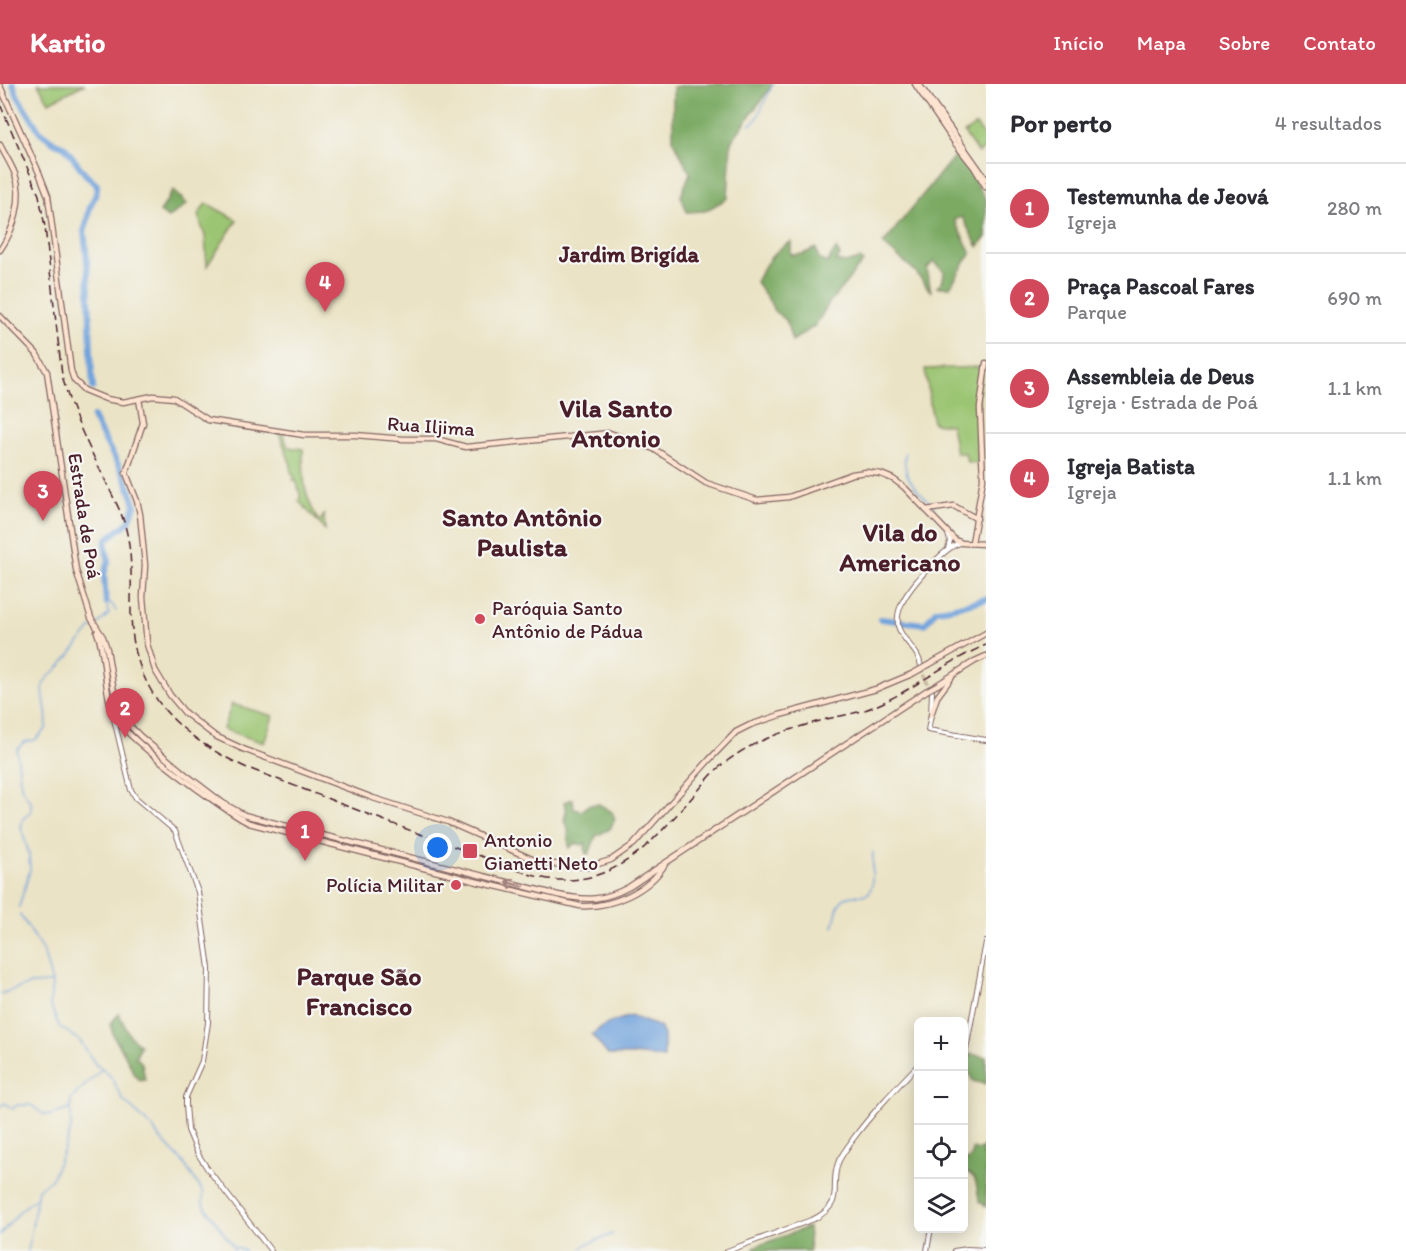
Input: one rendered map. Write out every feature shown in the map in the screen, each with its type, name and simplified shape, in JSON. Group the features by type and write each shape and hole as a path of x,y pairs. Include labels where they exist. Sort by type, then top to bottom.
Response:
{"main road":[{"path":"917,84 986,179"},
{"path":"917,84 986,187"},
{"name":"Rua Iljima","path":"0,86 48,196 73,377 84,390 96,396 118,402 157,396 174,398 208,420 304,435 355,435 403,440 436,439 466,447 610,433 654,448 706,483 757,500 789,497 852,474 872,473 886,476 899,483 948,534 962,543"},
{"path":"0,145 15,175 18,191 13,227 0,250"},
{"name":"Estrada de Poá","path":"0,316 36,353 46,372 75,566 102,648 116,714"},
{"path":"975,543 982,479 980,408 986,363"},
{"path":"139,399 143,419 141,434 126,473 139,506 145,565 143,597 145,634 155,670 178,706 202,728 243,749 295,770 437,818 541,863 573,867 603,864 620,856 634,844 736,732 780,715 876,689 912,674 986,633"},
{"path":"926,510 954,506 977,519"},
{"path":"933,518 942,507"},
{"path":"972,515 978,513"},
{"path":"962,543 986,544"},
{"path":"248,819 377,848 558,895 598,899 615,894 648,874 929,692 956,672 986,656"},
{"path":"932,715 937,697 956,672"},
{"path":"116,714 118,722 140,744 222,805 248,819 365,854 571,904 592,906 615,902 651,880 667,862"},
{"path":"116,714 222,805"},
{"path":"365,846 367,850 365,854"},
{"path":"375,856 377,848"},
{"path":"402,863 407,858 416,858"},
{"path":"432,870 448,872 451,867"},
{"path":"456,877 462,870"},
{"path":"648,874 651,880"}],"street":[{"path":"948,534 950,541 948,549"},
{"path":"921,666 919,658 900,630 898,621 900,608 907,593 948,549 962,543"},
{"path":"929,692 932,715 928,730 986,740"},
{"path":"116,714 117,730 133,794 175,831 198,892 208,969 208,1023 205,1052 186,1097 188,1130 207,1168 271,1251"},
{"path":"117,730 118,722"},
{"path":"968,1038 985,945"},
{"path":"727,1251 827,1212 836,1194 836,1172 841,1157 884,1100 914,1069"},
{"path":"927,1251 930,1233"},
{"path":"954,1251 986,1250"}],"green space":[{"path":"38,84 85,84 49,102"},
{"path":"693,84 773,84 731,142 728,198 705,211 687,212 681,196 690,173 673,140 673,87"},
{"path":"976,125 986,138 986,148 978,153 964,133"},
{"path":"956,154 967,167 986,200 986,237 978,247 962,217 954,220 971,253 950,287 937,287 943,280 944,272 934,261 927,269 931,292 915,271 883,244"},
{"path":"173,190 187,204 168,218 160,212"},
{"path":"206,203 237,220 207,266 205,236 198,215"},
{"path":"791,242 791,255 803,254 816,248 819,259 827,263 836,249 840,256 836,261 845,263 860,259 863,262 829,303 815,326 792,341 786,320 774,311 756,282 774,254"},
{"path":"982,367 977,417 978,463 967,462 965,453 956,453 951,425 933,423 925,369"},
{"path":"279,433 283,434 288,447 303,449 306,493 318,520 320,521 324,515 325,530 299,501 299,488 293,480 295,478"},
{"path":"232,704 273,716 264,743 223,729"},
{"path":"573,799 574,809 582,811 588,805 599,804 612,812 615,819 610,829 596,836 589,854 586,854 585,843 581,845 576,843 569,848 568,829 564,821 566,812 564,802"},
{"path":"119,1014 130,1036 140,1045 136,1057 142,1063 145,1080 138,1079 113,1035 110,1024"},
{"path":"970,1054 986,1057 986,1084 973,1081 968,1071"},
{"path":"986,1144 982,1155 986,1157 986,1207 980,1202 975,1180 968,1173 968,1160 972,1155 972,1149 980,1150"},
{"path":"808,1227 810,1251 755,1251 754,1247"}],"water":[{"path":"631,1016 660,1027 664,1035 664,1058 608,1055 592,1035 605,1025"}],"waterway":[{"path":"13,84 18,97 40,132 65,147 85,174 97,185 84,231 93,388"},
{"path":"750,125 756,120 773,84"},
{"path":"93,417 122,471 135,505 129,522 106,542 109,560 104,574 106,602"},
{"path":"905,453 908,477 934,507"},
{"path":"880,619 925,624 936,610 986,599"},
{"path":"106,602 112,604 116,611"},
{"path":"98,624 109,614 106,602"},
{"path":"19,907 30,870 29,854 21,827 23,819 31,811 31,802 22,789 17,750 24,742 35,740 46,729 44,683 93,627"},
{"path":"833,927 844,898 869,893 872,885 873,852"},
{"path":"20,915 43,950 52,983 50,1004 59,1026 80,1041 96,1065 111,1077 123,1100 153,1128 183,1162 203,1192 203,1204 233,1246 234,1251"},
{"path":"0,994 31,984 51,983"},
{"path":"28,1251 38,1189 51,1180 71,1129 71,1099 102,1069"},
{"path":"0,1107 5,1103 13,1109 17,1105 31,1105 43,1114 51,1115 70,1109"},
{"path":"0,1235 20,1211 37,1197"},
{"path":"582,1248 613,1234"},
{"path":"235,1247 245,1251"}],"tunnel":[{"path":"921,669 930,689"}],"railway":[{"path":"0,104 39,195 45,227 62,375 70,403 121,512 127,533 131,567 133,640 140,665 150,688 163,708 199,741 221,754 245,767 518,870 550,879 582,879 602,873 637,853 668,825 718,768 751,746 788,731 875,706 986,645"}],"place":[{"name":"Igreja Batista","path":"325,312"},
{"name":"Assembleia de Deus","path":"43,521"},
{"name":"Paróquia Santo Antônio de Pádua","path":"480,619"},
{"name":"Praça Pascoal Fares","path":"125,738"},
{"name":"Antonio Gianetti Neto","path":"470,851"},
{"name":"Testemunha de Jeová","path":"305,861"},
{"name":"Polícia Militar","path":"456,885"}],"district":[{"name":"Jardim Brigída","path":"629,254"},
{"name":"Vila Santo Antonio","path":"616,423"},
{"name":"Santo Antônio Paulista","path":"522,532"},
{"name":"Vila do Americano","path":"900,547"},
{"name":"Parque São Francisco","path":"359,991"}]}
